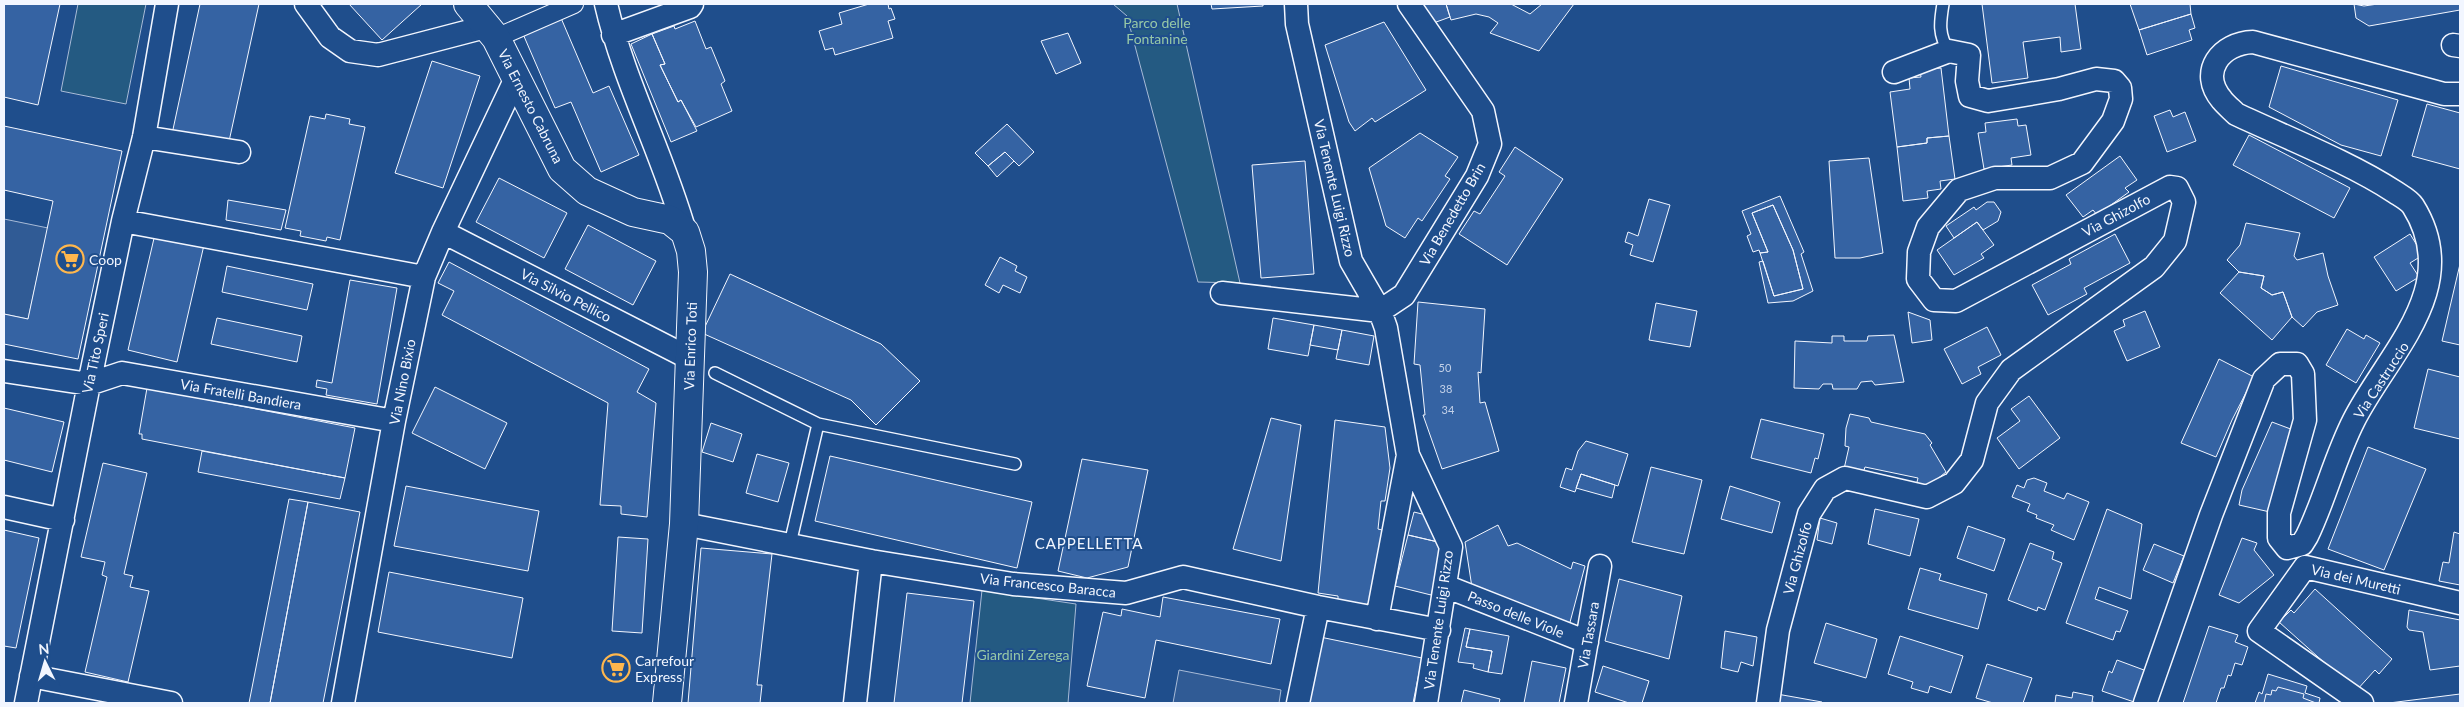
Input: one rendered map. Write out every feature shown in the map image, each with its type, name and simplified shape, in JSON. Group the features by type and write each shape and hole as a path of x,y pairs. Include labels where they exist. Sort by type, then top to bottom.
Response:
{"street":[{"name":"Via Tito Speri","path":"26,703 88,384 123,221 144,136 167,4"},
{"path":"306,4 330,37 350,51 378,56 493,32 574,4"},
{"name":"Via Ernesto Cabruna","path":"468,4 493,32 562,169 587,191 634,212 670,220 685,232"},
{"name":"Via Enrico Toti","path":"606,4 613,35 675,197 691,251 693,272 684,524 667,703"},
{"path":"613,35 690,7 692,4"},
{"name":"Via Tenente Luigi Rizzo","path":"1296,4 1297,24 1351,261 1380,311 1386,328 1408,455 1451,547 1426,703"},
{"name":"Via Benedetto Brin","path":"1380,311 1404,295 1477,176 1490,144 1483,111 1409,4"},
{"name":"Via Castruccio","path":"2145,703 2211,515 2264,379 2280,364 2297,364 2303,374 2305,420 2279,513 2279,538 2287,548 2302,544 2307,536 2354,420 2406,343 2430,299 2435,264 2429,234 2413,204 2379,182 2236,114 2220,99 2211,76 2214,64 2230,46 2241,42 2253,42 2444,94 2460,94"},
{"path":"1894,72 1948,51"},
{"name":"Via Ghizolfo","path":"1768,703 1778,630 1809,514 1825,489 1845,478 1927,497 1954,483 1972,460 1987,402 2010,370 2154,267 2176,241 2184,202 2177,188 2170,187 1956,301 1934,300 1918,279 1919,252 1928,227 1960,190 1995,178 2050,178 2082,163 2113,121 2120,99 2120,88 2114,81 2096,79 2059,89 1988,101 1970,96 1967,81 1969,55 1948,51"},
{"name":"Via Nino Bixio","path":"343,703 394,421 424,277 443,232 516,78"},
{"path":"144,136 239,152"},
{"path":"123,221 424,277"},
{"name":"Via Silvio Pellico","path":"443,232 689,358"},
{"path":"1222,293 1380,311"},
{"path":"4,371 88,384"},
{"name":"Via Fratelli Bandiera","path":"88,384 122,373 394,421"},
{"name":"Via Tenente Luigi Rizzo","path":"1377,620 1408,455"},
{"path":"4,507 63,520"},
{"name":"Via Francesco Baracca","path":"684,524 871,561 1013,584 1126,593 1183,577 1377,620 1439,630"},
{"path":"855,703 871,561"},
{"name":"Via Tassara","path":"1576,703 1600,566"},
{"name":"Via dei Muretti","path":"2362,703 2259,632 2305,567 2460,603"},
{"name":"Passo delle Viole","path":"1445,586 1587,642"},
{"path":"1298,703 1318,607"},
{"path":"31,676 171,703"}],"lane":[{"path":"1943,4 1940,27 1942,41 1948,51"},
{"path":"714,372 818,424 1015,464"},
{"path":"790,544 818,424"}],"green space":[{"path":"78,4 146,4 126,104 61,91"},
{"name":"Parco delle Fontanine","path":"1113,4 1177,4 1240,283 1198,282 1127,16"},
{"name":"Giardini Zerega","path":"982,590 1076,604 1068,703 970,703"}],"shaded area":[{"path":"4,219 48,228 28,319 4,314"},
{"path":"1179,670 1281,690 1279,703 1173,703"}],"building":[{"path":"4,4 60,4 38,105 4,97"},
{"path":"200,4 259,4 228,146 172,134"},
{"path":"349,4 422,4 382,40"},
{"path":"869,4 888,4 889,9 891,8 895,19 888,21 893,38 835,55 833,48 825,50 819,31 842,24 839,13"},
{"path":"1211,4 1263,4 1263,6 1212,9"},
{"path":"1420,4 1446,4 1450,17 1428,25"},
{"path":"1446,4 1511,4 1530,14 1542,4 1574,4 1539,51 1490,33 1498,23 1489,17 1476,14 1451,20"},
{"path":"1982,4 2075,4 2081,49 2061,52 2060,37 2023,42 2028,78 1992,83"},
{"path":"2130,4 2190,4 2191,14 2139,30"},
{"path":"2354,4 2364,6 2378,4 2460,4 2460,10 2369,26 2356,18"},
{"path":"2191,14 2195,28 2189,30 2192,40 2147,55 2139,30"},
{"path":"561,18 593,93 609,86 639,155 601,172 571,102 555,108 523,34"},
{"path":"695,21 706,49 711,47 725,81 721,84 732,111 696,127 681,100 678,102 660,65 665,64 652,34 674,26 675,29"},
{"path":"1384,22 1426,90 1375,122 1372,118 1355,131 1349,122 1325,45"},
{"path":"1068,33 1081,63 1056,74 1041,41"},
{"path":"652,34 665,64 660,65 678,102 681,100 697,131 671,142 631,44"},
{"path":"432,61 480,76 443,188 395,173"},
{"path":"2281,66 2398,100 2381,156 2341,145 2269,107"},
{"path":"1941,68 1949,136 1927,138 1927,143 1897,147 1890,92 1910,89 1909,78 1921,77 1920,70"},
{"path":"2427,104 2460,113 2460,169 2412,156"},
{"path":"2170,110 2173,117 2185,112 2196,141 2167,152 2154,116"},
{"path":"326,114 350,119 349,124 365,127 340,240 327,237 326,241 300,236 301,231 285,228 310,116 325,119"},
{"path":"2017,119 2018,126 2026,125 2031,155 2011,158 2012,165 1984,169 1978,133 1986,132 1985,123"},
{"path":"1007,124 1034,152 1019,166 1005,152 988,166 975,153"},
{"name":"Coop","path":"4,126 122,151 78,359 4,344 4,314 28,319 53,201 4,190"},
{"path":"1420,133 1458,157 1445,176 1450,179 1422,221 1418,218 1405,238 1386,226 1369,168"},
{"path":"2249,135 2350,188 2334,218 2233,165"},
{"path":"1949,136 1955,179 1940,181 1941,189 1927,191 1928,198 1903,201 1897,147 1927,143 1927,138"},
{"path":"1515,147 1563,179 1507,265 1459,234 1474,211 1480,214 1505,176 1499,172"},
{"path":"1005,152 1014,161 997,177 988,166"},
{"path":"2120,156 2137,180 2125,188 2129,192 2097,215 2093,210 2083,217 2066,195"},
{"path":"1869,158 1883,253 1860,258 1835,258 1829,161"},
{"path":"1305,161 1314,274 1261,278 1252,165"},
{"path":"499,178 567,213 544,258 476,222"},
{"path":"1780,196 1804,252 1801,254 1813,291 1793,301 1768,303 1759,262 1763,261 1774,296 1803,289 1793,250 1773,205 1752,213 1768,252 1760,253 1759,250 1753,252 1747,236 1751,234 1742,211"},
{"path":"1649,199 1670,205 1653,262 1630,255 1633,245 1625,242 1628,232 1638,236"},
{"path":"228,200 286,210 281,230 226,220"},
{"path":"1987,202 1994,202 2001,212 1998,221 1983,230 1977,222 1954,238 1946,226 1974,207 1976,210"},
{"path":"1773,205 1793,250 1803,289 1774,296 1760,253 1768,252 1752,213"},
{"path":"1977,222 1994,245 1981,254 1984,258 1954,275 1937,250"},
{"path":"2246,223 2300,233 2294,256 2297,260 2323,253 2328,276 2338,305 2317,312 2303,327 2292,317 2283,292 2272,295 2261,288 2264,276 2239,272 2227,260 2240,245"},
{"path":"588,225 656,261 633,305 565,269"},
{"path":"155,234 204,245 177,362 128,350"},
{"path":"2115,234 2130,263 2084,288 2087,294 2048,315 2032,285 2071,264 2069,259"},
{"path":"2410,234 2423,255 2410,263 2419,277 2396,291 2374,257"},
{"path":"1000,257 1017,266 1015,271 1027,277 1020,293 1003,285 999,293 985,285"},
{"path":"449,262 649,369 637,392 656,403 647,517 621,514 621,506 600,505 608,403 442,315 454,291 438,283"},
{"path":"2460,264 2460,345 2442,341"},
{"path":"227,266 313,284 307,310 222,292"},
{"path":"2239,272 2264,276 2261,288 2272,295 2283,292 2292,317 2272,340 2220,293"},
{"path":"730,274 881,344 920,381 876,425 851,400 702,333"},
{"path":"350,280 397,288 377,404 326,395 327,389 316,387 317,380 332,383"},
{"path":"1418,302 1485,309 1481,373 1478,372 1480,403 1485,402 1499,451 1442,469 1423,415 1425,415 1420,365 1414,364"},
{"path":"1656,303 1697,311 1690,347 1649,340"},
{"path":"2145,311 2160,347 2127,361 2114,331 2125,326 2123,320"},
{"path":"1908,312 1930,320 1932,340 1912,343"},
{"path":"217,318 302,336 297,362 211,344"},
{"path":"1273,318 1314,325 1308,356 1268,349"},
{"path":"1314,325 1342,330 1338,350 1310,345"},
{"path":"1987,327 2001,355 1978,367 1981,374 1962,384 1944,349"},
{"path":"2347,329 2364,339 2366,335 2380,343 2356,383 2326,365"},
{"path":"1342,330 1374,336 1369,365 1336,359"},
{"path":"1894,335 1904,382 1875,385 1872,381 1861,382 1857,389 1833,389 1832,384 1823,384 1819,389 1794,388 1795,341 1832,343 1832,336 1844,336 1844,341 1867,341 1868,336"},
{"path":"2219,359 2254,377 2216,457 2181,443"},
{"path":"2428,369 2460,377 2460,439 2414,428"},
{"path":"435,387 507,423 485,469 412,433"},
{"path":"147,388 355,428 345,478 142,439 142,434 139,434"},
{"path":"2029,396 2060,438 2019,469 1997,438 2020,421 2011,409"},
{"path":"4,408 64,422 52,472 4,460"},
{"path":"1850,414 1869,418 1871,422 1925,434 1932,443 1930,445 1946,472 1926,488 1916,486 1918,478 1865,467 1863,473 1844,469 1849,447 1845,446 1846,428"},
{"path":"1271,418 1301,425 1281,561 1233,549"},
{"path":"1761,419 1824,434 1818,459 1815,458 1811,473 1751,458"},
{"path":"1335,420 1385,427 1390,468 1385,501 1381,501 1378,529 1382,530 1375,605 1338,602 1338,596 1318,593"},
{"path":"2272,422 2296,431 2270,512 2239,505 2242,490"},
{"path":"711,423 742,434 733,462 702,452"},
{"path":"1586,441 1628,454 1618,486 1581,474 1575,492 1560,487 1566,468 1572,470 1578,451"},
{"path":"2368,447 2426,469 2384,570 2328,549"},
{"path":"202,451 345,478 340,499 198,472"},
{"path":"757,454 789,463 778,502 746,493"},
{"path":"830,456 1032,502 1017,568 815,521"},
{"path":"1082,459 1148,470 1128,567 1087,578 1058,571"},
{"path":"103,463 147,473 124,574 133,576 130,587 149,591 128,682 85,672 107,577 102,575 105,562 81,557"},
{"path":"1651,467 1702,480 1684,554 1632,542"},
{"path":"1581,474 1615,485 1612,498 1576,488"},
{"path":"2034,478 2047,483 2044,491 2064,499 2067,493 2089,502 2074,540 2051,530 2054,525 2036,518 2037,515 2027,511 2030,504 2012,497 2017,485 2024,488 2027,480"},
{"path":"406,486 539,511 528,571 394,546"},
{"path":"1730,486 1780,502 1772,533 1721,519"},
{"path":"289,499 308,502 270,703 249,703"},
{"path":"308,502 360,512 323,703 270,703"},
{"path":"1875,509 1919,519 1910,556 1868,544"},
{"path":"2107,509 2142,524 2131,599 2099,587 2095,599 2128,611 2120,632 2116,631 2113,640 2066,623"},
{"path":"1414,512 1430,516 1438,542 1408,535"},
{"path":"1820,518 1837,523 1832,544 1817,540"},
{"path":"1498,525 1508,546 1517,543 1571,569 1573,562 1585,566 1569,626 1473,594 1465,542"},
{"path":"1968,526 2005,539 1994,571 1957,558"},
{"path":"4,530 39,538 16,648 4,646"},
{"path":"2454,532 2460,534 2460,585 2439,581 2443,562 2449,563"},
{"path":"1408,535 1438,542 1442,556 1431,595 1395,586"},
{"path":"618,537 648,539 642,633 612,631"},
{"path":"2242,538 2257,543 2254,550 2274,575 2239,603 2219,595"},
{"path":"2030,543 2054,552 2052,559 2062,563 2045,610 2038,607 2037,611 2008,600"},
{"path":"2154,544 2184,556 2173,583 2143,570"},
{"path":"701,548 772,554 757,685 762,685 760,703 688,703"},
{"path":"1920,568 1941,574 1939,580 1987,594 1978,629 1908,609"},
{"path":"389,572 523,598 512,658 378,632"},
{"path":"1619,579 1682,596 1669,659 1605,641"},
{"path":"2315,589 2392,659 2379,674 2375,670 2356,691 2279,622 2291,610 2294,613"},
{"path":"907,593 974,601 962,703 894,703"},
{"path":"1163,597 1280,619 1271,664 1156,640 1145,698 1087,686 1103,612 1121,616 1122,609 1160,617"},
{"path":"2409,610 2460,620 2460,666 2430,670 2423,632 2409,630 2407,627"},
{"path":"1826,623 1877,639 1866,678 1814,663"},
{"path":"2209,626 2238,635 2235,642 2248,647 2242,665 2235,663 2231,676 2228,675 2216,703 2183,703"},
{"path":"1465,628 1470,629 1466,647 1492,651 1488,672 1473,668 1474,664 1458,662"},
{"path":"1470,629 1509,636 1502,674 1488,672 1492,651 1466,647"},
{"path":"1725,631 1757,637 1753,666 1741,662 1738,672 1721,668"},
{"path":"1900,636 1963,656 1951,693 1930,686 1928,693 1911,688 1913,682 1888,674"},
{"path":"1320,637 1422,658 1413,703 1306,703"},
{"path":"2117,660 2152,673 2137,703 2102,691 2109,671 2112,673"},
{"path":"1532,661 1566,668 1559,703 1524,703"},
{"path":"1987,664 2032,678 2023,703 1993,703 1976,698"},
{"path":"1603,666 1649,681 1642,703 1629,703 1595,692"},
{"path":"2268,674 2307,686 2305,693 2320,698 2319,703 2255,703 2259,692 2262,694"},
{"path":"2278,687 2304,694 2303,698 2316,703 2264,703 2266,694 2271,695 2272,690 2276,691"},
{"path":"1464,690 1500,699 1499,703 1461,703"},
{"path":"2073,692 2093,696 2092,702 2098,703 2055,703 2056,695 2072,698"},
{"path":"1777,694 1822,702 1822,703 1775,703"},
{"path":"2460,694 2460,703 2389,703"}],"place":[{"name":"Coop","path":"70,259"},
{"name":"Carrefour Express","path":"616,668"}],"district":[{"name":"CAPPELLETTA","path":"1089,543"}]}
